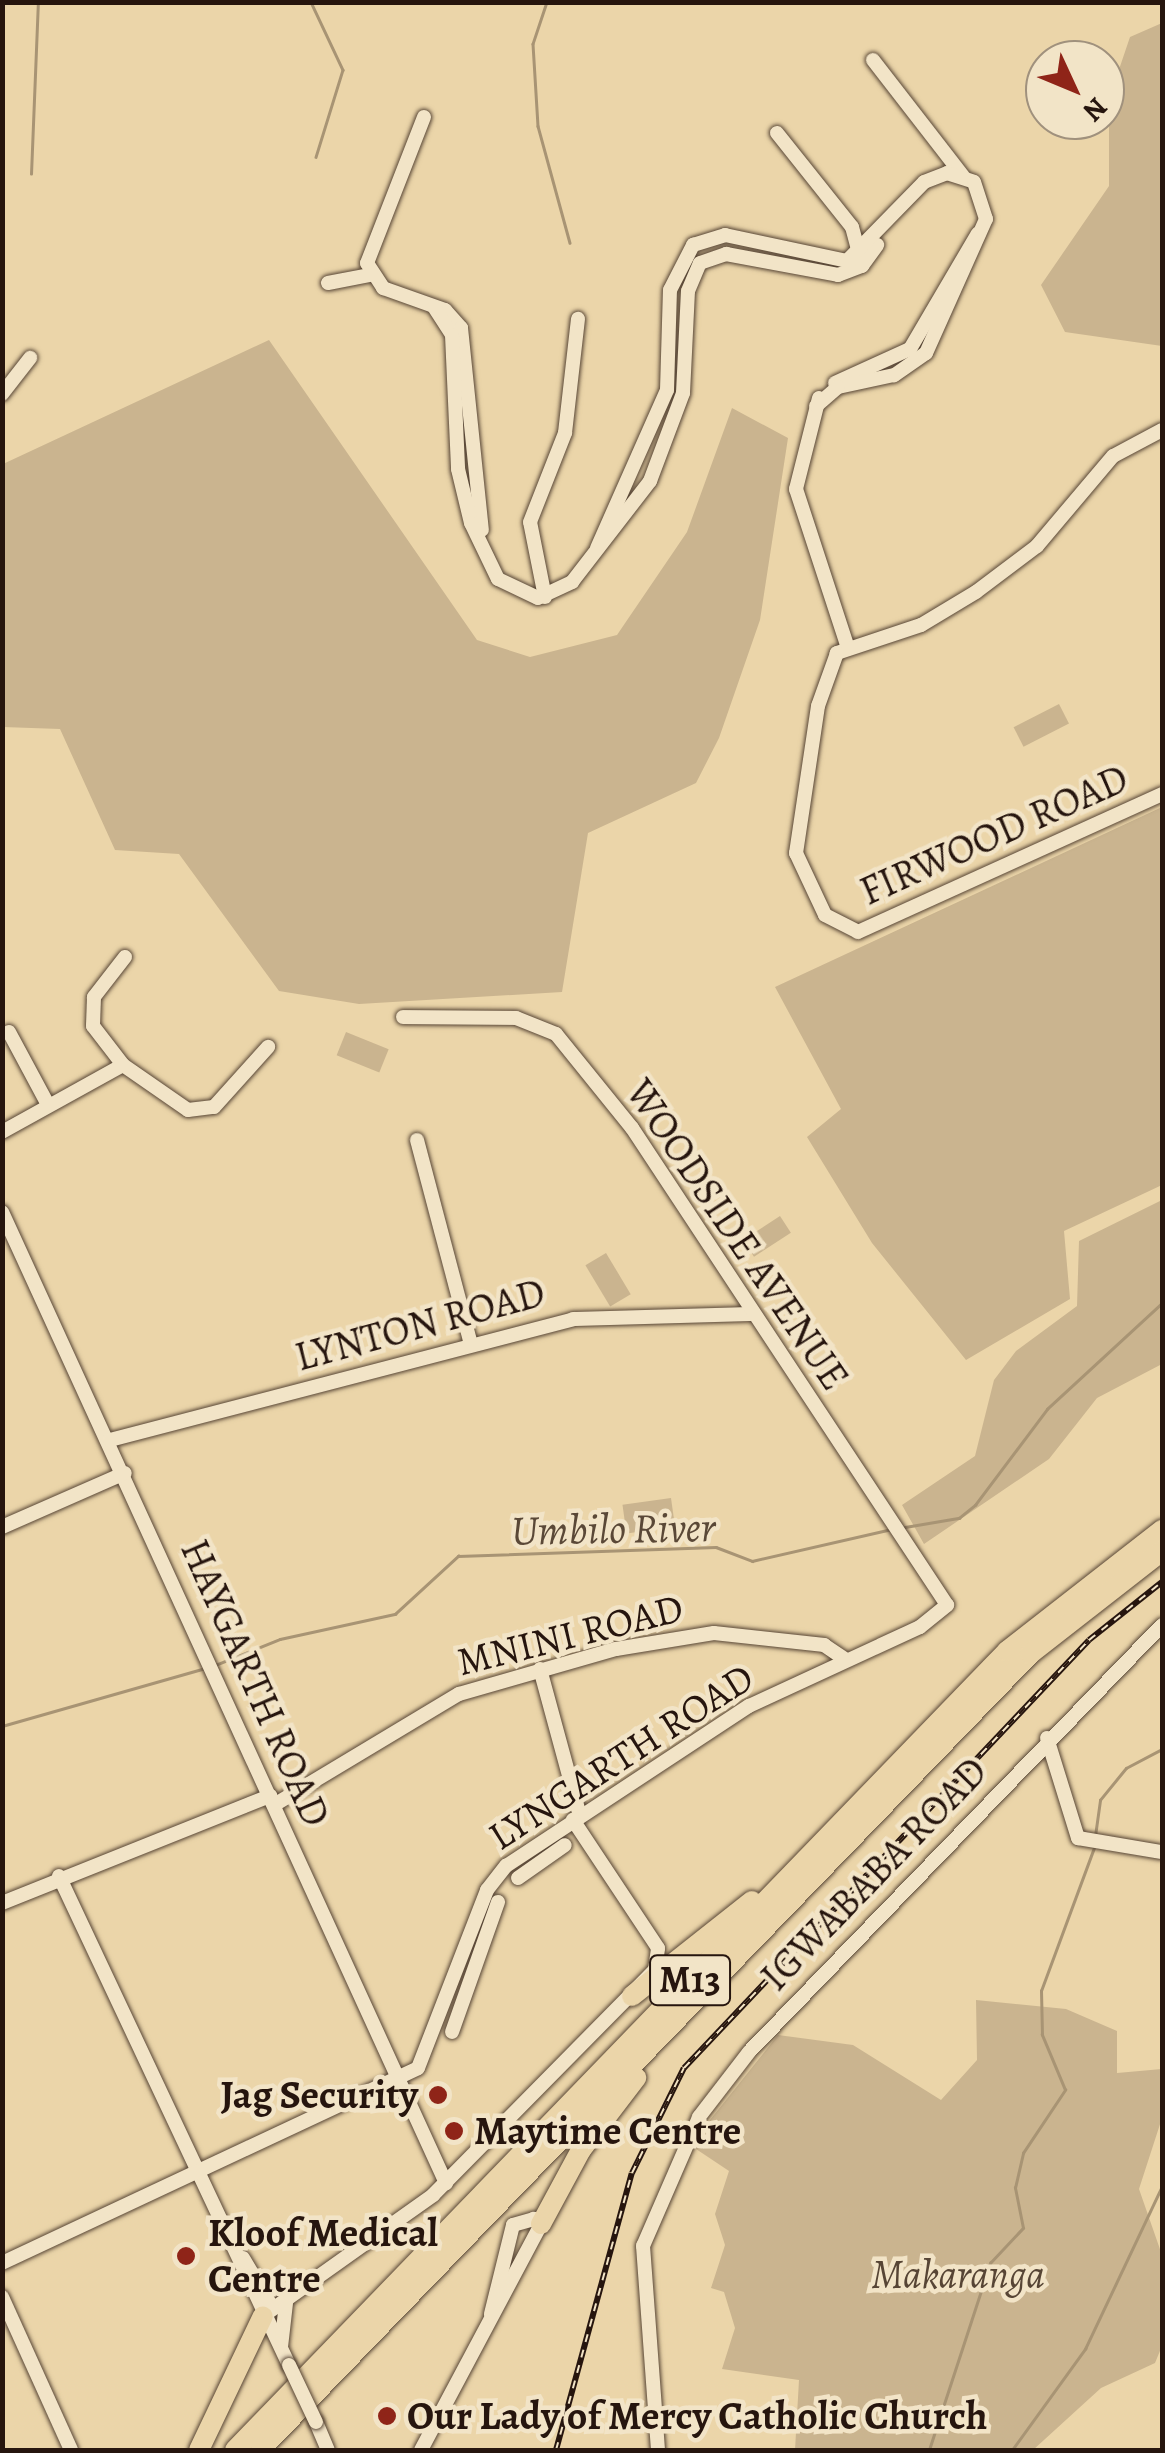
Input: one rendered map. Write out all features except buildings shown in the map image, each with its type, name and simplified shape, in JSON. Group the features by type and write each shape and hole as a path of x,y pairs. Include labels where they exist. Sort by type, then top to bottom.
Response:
{"highway":[{"name":"M13","path":"235,2450 1050,1610 1162,1530"},
{"name":"M13","path":"260,2450 1030,1654 1162,1551"},
{"path":"632,1996 876,1786"},
{"path":"542,2224 595,2129 730,1964"},
{"path":"199,2450 267,2310"}],"street":[{"path":"873,60 963,176 985,195 985,224 910,348 849,373 816,406 796,489 847,644 921,624 976,592 1037,546 1114,456 1162,430"},
{"path":"370,275 369,242 424,116"},
{"path":"777,133 852,227 861,260"},
{"path":"861,260 924,182 963,176"},
{"path":"328,283 370,275 434,307 463,334 469,466 492,568 513,592 545,596 572,582 597,548 667,390 670,290 686,252 725,235 818,261 861,260"},
{"path":"545,596 530,522 565,433 578,320"},
{"path":"2,394 30,358"},
{"name":"FIRWOOD ROAD","path":"847,644 824,680 795,846 825,916 852,932 1162,794"},
{"path":"124,956 90,1009 123,1065 203,1113 268,1047"},
{"name":"WOODSIDE AVENUE","path":"403,1017 516,1018 556,1034 632,1128 946,1605"},
{"path":"9,1032 47,1103"},
{"path":"6,1124 123,1065"},
{"path":"417,1140 471,1346"},
{"name":"HAYGARTH ROAD","path":"2,1212 204,1640 272,1800 446,2183"},
{"name":"LYNTON ROAD","path":"110,1440 573,1319 752,1314"},
{"path":"2,1526 125,1473"},
{"name":"LYNGARTH ROAD","path":"410,2103 480,1929 492,1880 544,1850 577,1818 749,1706 846,1660 946,1605"},
{"name":"IGWABABA ROAD","path":"658,2450 643,2246 688,2136 738,2065 1048,1738 1162,1626"},
{"name":"MNINI ROAD","path":"2,1902 59,1876 272,1800 458,1694 540,1670 701,1633 824,1645 846,1660"},
{"path":"267,2310 446,2183 654,1970 658,1948 577,1818 540,1670"},
{"path":"1048,1738 1078,1838 1162,1852"},
{"path":"518,1878 544,1850 565,1845"},
{"path":"59,1876 198,2173 267,2310 281,2350 328,2450"},
{"path":"452,2032 480,1929 498,1902"},
{"path":"658,1948 696,1944"},
{"path":"2,2263 424,2064"},
{"path":"420,2450 542,2224 524,2217 514,2225 491,2314"},
{"path":"2,2275 39,2245"},
{"path":"281,2350 287,2294"},
{"path":"2,2297 71,2450"}],"green space":[{"path":"1162,23 1162,346 1065,332 1041,285 1109,186 1109,140 1125,140 1125,52 1130,37"},
{"path":"269,340 477,640 530,657 617,635 687,532 732,408 788,438 760,620 719,738 696,783 588,833 562,992 359,1004 279,991 179,854 115,850 60,729 3,727 3,464"},
{"path":"1059,704 1069,724 1024,747 1014,727"},
{"path":"1162,807 1162,1185 1064,1231 1070,1299 966,1360 872,1243 807,1137 841,1109 775,987"},
{"path":"346,1032 389,1049 379,1072 337,1055"},
{"path":"1162,1200 1162,1364 1097,1398 1049,1459 924,1544 902,1505 975,1456 994,1380 1016,1351 1077,1306 1079,1241"},
{"path":"780,1216 791,1233 754,1257 743,1240"},
{"path":"606,1253 631,1294 610,1307 585,1265"},
{"path":"671,1498 675,1527 627,1534 622,1505"},
{"name":"Makaranga","path":"976,2000 1066,2009 1117,2031 1117,2073 1162,2069 1162,2118 1139,2189 1162,2255 1162,2346 1155,2363 1101,2388 1033,2450 795,2450 799,2380 722,2369 735,2328 724,2292 711,2288 725,2245 715,2214 729,2171 690,2145 778,2035 853,2045 941,2100 977,2060"}],"waterway":[{"path":"31,174 38,2"},
{"path":"311,2 343,70 316,157"},
{"path":"547,2 533,44 538,126 570,243"},
{"name":"Umbilo River","path":"905,1527 959,1518 975,1505 1047,1409 1162,1303"},
{"name":"Umbilo River","path":"213,1666 280,1639 395,1614 458,1556 716,1547 752,1561 892,1529"},
{"name":"Umbilo River","path":"2,1726 206,1668"},
{"path":"1095,1836 1100,1800 1126,1768 1162,1749"},
{"path":"929,2450 990,2263 1023,2228 1015,2188 1023,2153 1065,2090 1042,2035 1041,1991 1094,1848"},
{"path":"1012,2450 1085,2349 1162,2186"}],"railway":[{"path":"556,2450 632,2173 684,2068 1089,1640 1162,1582"}],"place":[{"name":"Jag Security","path":"438,2095"},
{"name":"Maytime Centre","path":"454,2131"},
{"name":"Kloof Medical Centre","path":"186,2256"},
{"name":"Our Lady of Mercy Catholic Church","path":"387,2416"}]}
